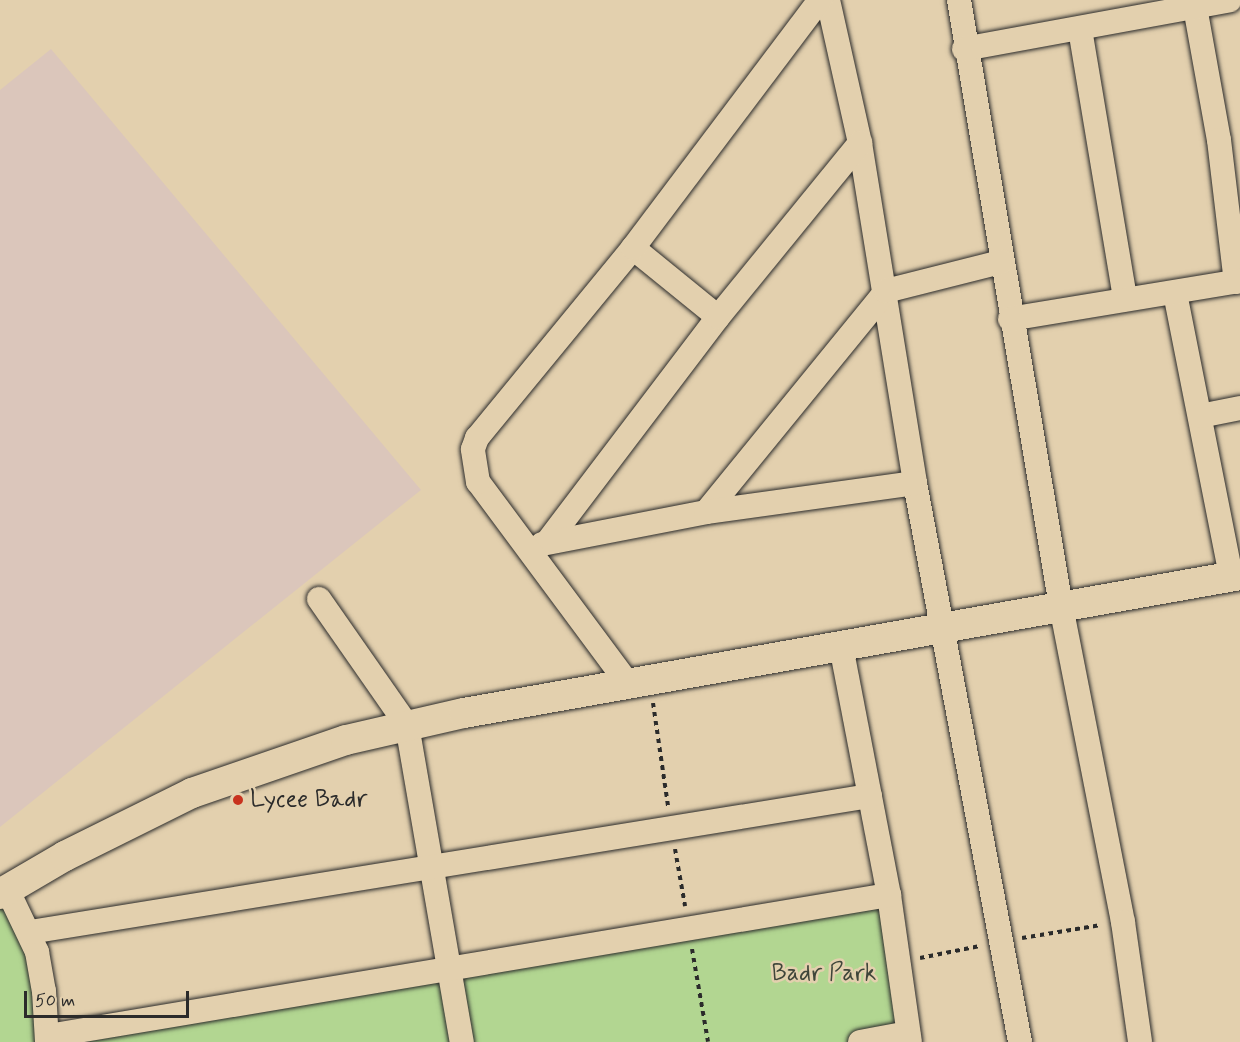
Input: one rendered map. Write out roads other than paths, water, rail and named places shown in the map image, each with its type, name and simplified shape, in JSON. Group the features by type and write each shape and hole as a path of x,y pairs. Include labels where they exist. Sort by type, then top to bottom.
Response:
{"street":[{"path":"629,685 540,545 478,482 473,449 477,438 633,248 820,0"},
{"path":"828,0 860,143 886,291 915,483 1020,1042"},
{"path":"958,0 964,49 1061,606 1123,922 1140,1042"},
{"path":"964,49 1224,1"},
{"path":"1010,319 1238,282 1229,137 1195,7"},
{"path":"1080,29 1125,299"},
{"path":"540,545 718,317 860,143"},
{"path":"633,248 718,317"},
{"path":"706,512 886,291 1001,262"},
{"path":"888,895 449,967 47,1039 42,976 30,932 4,891 192,792 286,758 407,724 1236,576 1175,293"},
{"path":"1200,416 1240,408"},
{"path":"540,545 706,512 915,483"},
{"path":"319,599 407,724 462,1042"},
{"path":"841,646 888,895 909,1037 860,1042"},
{"path":"30,932 431,865 870,796"}],"place":[{"name":"Lycee Badr","path":"238,800"}],"park label":[{"name":"Badr Park","path":"824,974"}]}
